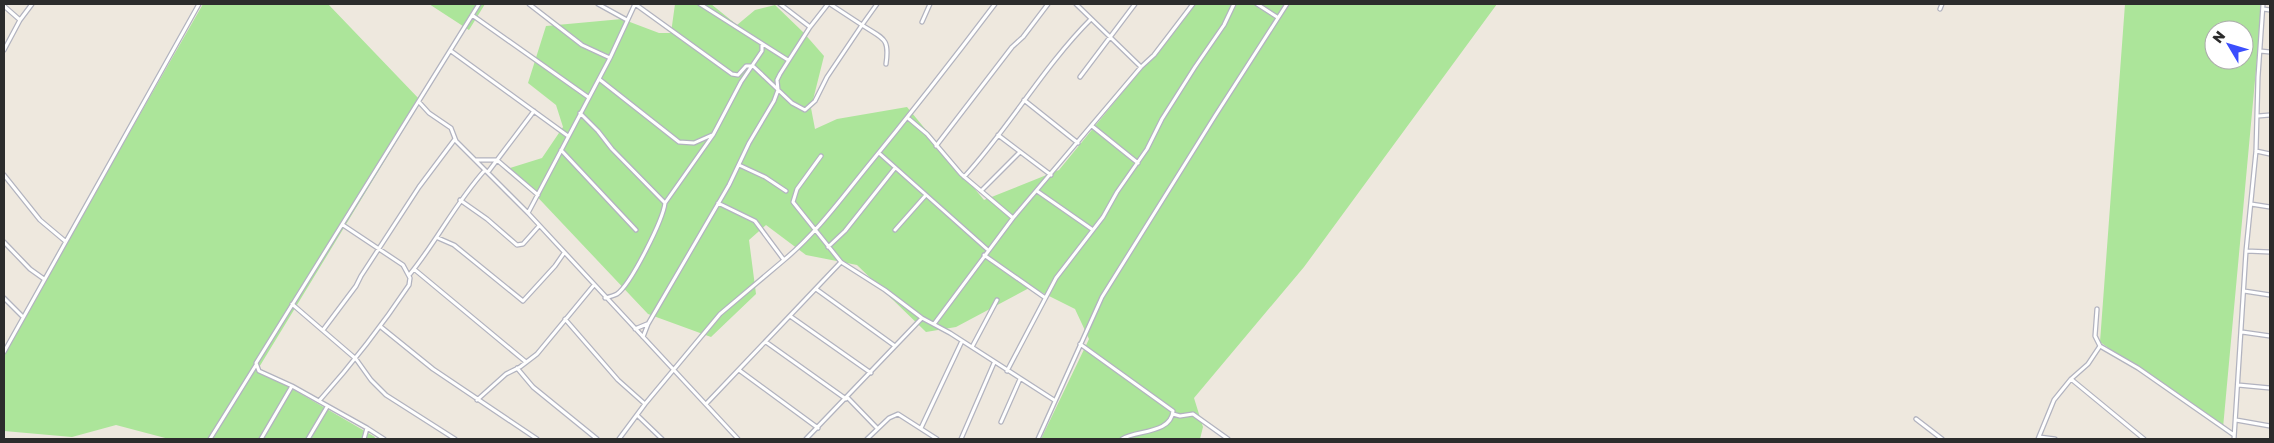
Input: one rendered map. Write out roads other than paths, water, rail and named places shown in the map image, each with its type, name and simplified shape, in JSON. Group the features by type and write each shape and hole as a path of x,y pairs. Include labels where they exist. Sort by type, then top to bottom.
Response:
{"street":[{"path":"4,50 20,20 32,4"},
{"path":"4,352 199,4"},
{"path":"210,439 479,4"},
{"path":"530,4 582,45 610,58"},
{"path":"598,4 627,20"},
{"path":"528,213 610,58 635,4 732,74 738,75 746,66 753,66 802,110 808,108 862,25 878,4"},
{"path":"700,4 788,60"},
{"path":"780,4 810,27"},
{"path":"643,337 648,324 739,165 778,90 777,80 788,60 810,27 829,4 886,43 886,64"},
{"path":"922,22 930,4"},
{"path":"619,439 645,404 726,308 816,231 908,118 919,101 995,4"},
{"path":"936,146 1012,47 1023,37 1048,4"},
{"path":"1080,77 1136,4"},
{"path":"934,324 988,250 1141,67 1154,55 1193,4"},
{"path":"1007,371 1044,297 1056,278 1093,230 1138,163 1195,66 1224,25 1234,4"},
{"path":"1257,4 1278,17"},
{"path":"1038,439 1102,297 1287,4"},
{"path":"1940,9 1942,4"},
{"path":"2097,308 2095,336 2100,346 2138,368 2234,437 2246,251 2256,151 2263,4"},
{"path":"1079,5 1141,67"},
{"path":"4,6 20,20"},
{"path":"2263,9 2270,10"},
{"path":"472,15 588,97"},
{"path":"964,177 1067,43 1090,18"},
{"path":"606,298 618,293 629,279 656,231 665,203 713,135 741,82 762,52 762,44"},
{"path":"451,51 568,136"},
{"path":"2260,51 2270,52"},
{"path":"599,79 679,142 694,143 713,135"},
{"path":"1024,100 1078,143"},
{"path":"419,102 428,113 449,126 455,139 528,213 738,439"},
{"path":"319,402 381,327 409,285 410,274 438,238 460,200 497,160 534,111"},
{"path":"580,113 665,203"},
{"path":"2258,116 2270,115"},
{"path":"908,118 926,134 964,177 1014,218"},
{"path":"1092,126 1138,163"},
{"path":"998,135 1051,175"},
{"path":"323,330 356,286 360,276 380,249 419,187 455,139"},
{"path":"560,150 636,230"},
{"path":"2256,151 2270,154"},
{"path":"981,191 1020,152"},
{"path":"879,153 988,250"},
{"path":"821,156 797,189 793,199 796,207 841,262 885,290 922,318 962,340 994,363 1054,400"},
{"path":"475,160 497,160 538,195"},
{"path":"739,165 765,177 786,191"},
{"path":"828,247 845,231 895,168"},
{"path":"4,175 40,220 65,241"},
{"path":"1037,191 1093,230"},
{"path":"895,230 926,195"},
{"path":"460,200 487,219 516,245 523,244 539,226"},
{"path":"718,203 755,221 784,260"},
{"path":"2251,204 2270,207"},
{"path":"343,225 403,265 410,274"},
{"path":"438,238 454,245 523,301 555,266 564,253"},
{"path":"4,242 33,272 44,279"},
{"path":"2246,251 2270,252"},
{"path":"984,255 1044,297"},
{"path":"706,404 841,262"},
{"path":"414,270 526,362"},
{"path":"477,400 506,374 518,368 544,347 594,285"},
{"path":"816,289 896,346"},
{"path":"2244,291 2270,295"},
{"path":"4,298 23,316"},
{"path":"972,347 997,300"},
{"path":"292,304 356,359 371,380 386,395 456,439"},
{"path":"790,316 871,373"},
{"path":"806,439 922,318"},
{"path":"565,319 618,380 645,404"},
{"path":"634,328 648,324"},
{"path":"381,327 433,369 537,439"},
{"path":"2242,332 2270,336"},
{"path":"921,428 962,340"},
{"path":"766,342 846,398 877,428"},
{"path":"1080,344 1135,382 1173,414 1180,416 1193,414 1228,439"},
{"path":"2055,439 2038,438 2050,407 2071,379 2088,364 2100,346"},
{"path":"961,439 994,363"},
{"path":"256,364 259,371 292,386 384,439"},
{"path":"518,368 533,387 597,439"},
{"path":"738,370 818,428"},
{"path":"1001,422 1020,379"},
{"path":"2071,379 2144,439"},
{"path":"2238,385 2270,388"},
{"path":"262,439 292,386"},
{"path":"308,439 327,407"},
{"path":"867,439 889,418 898,414 937,439"},
{"path":"1122,439 1160,428 1173,414"},
{"path":"637,415 662,439"},
{"path":"1916,419 1942,439"},
{"path":"2236,420 2270,426"},
{"path":"364,439 367,428"}]}
